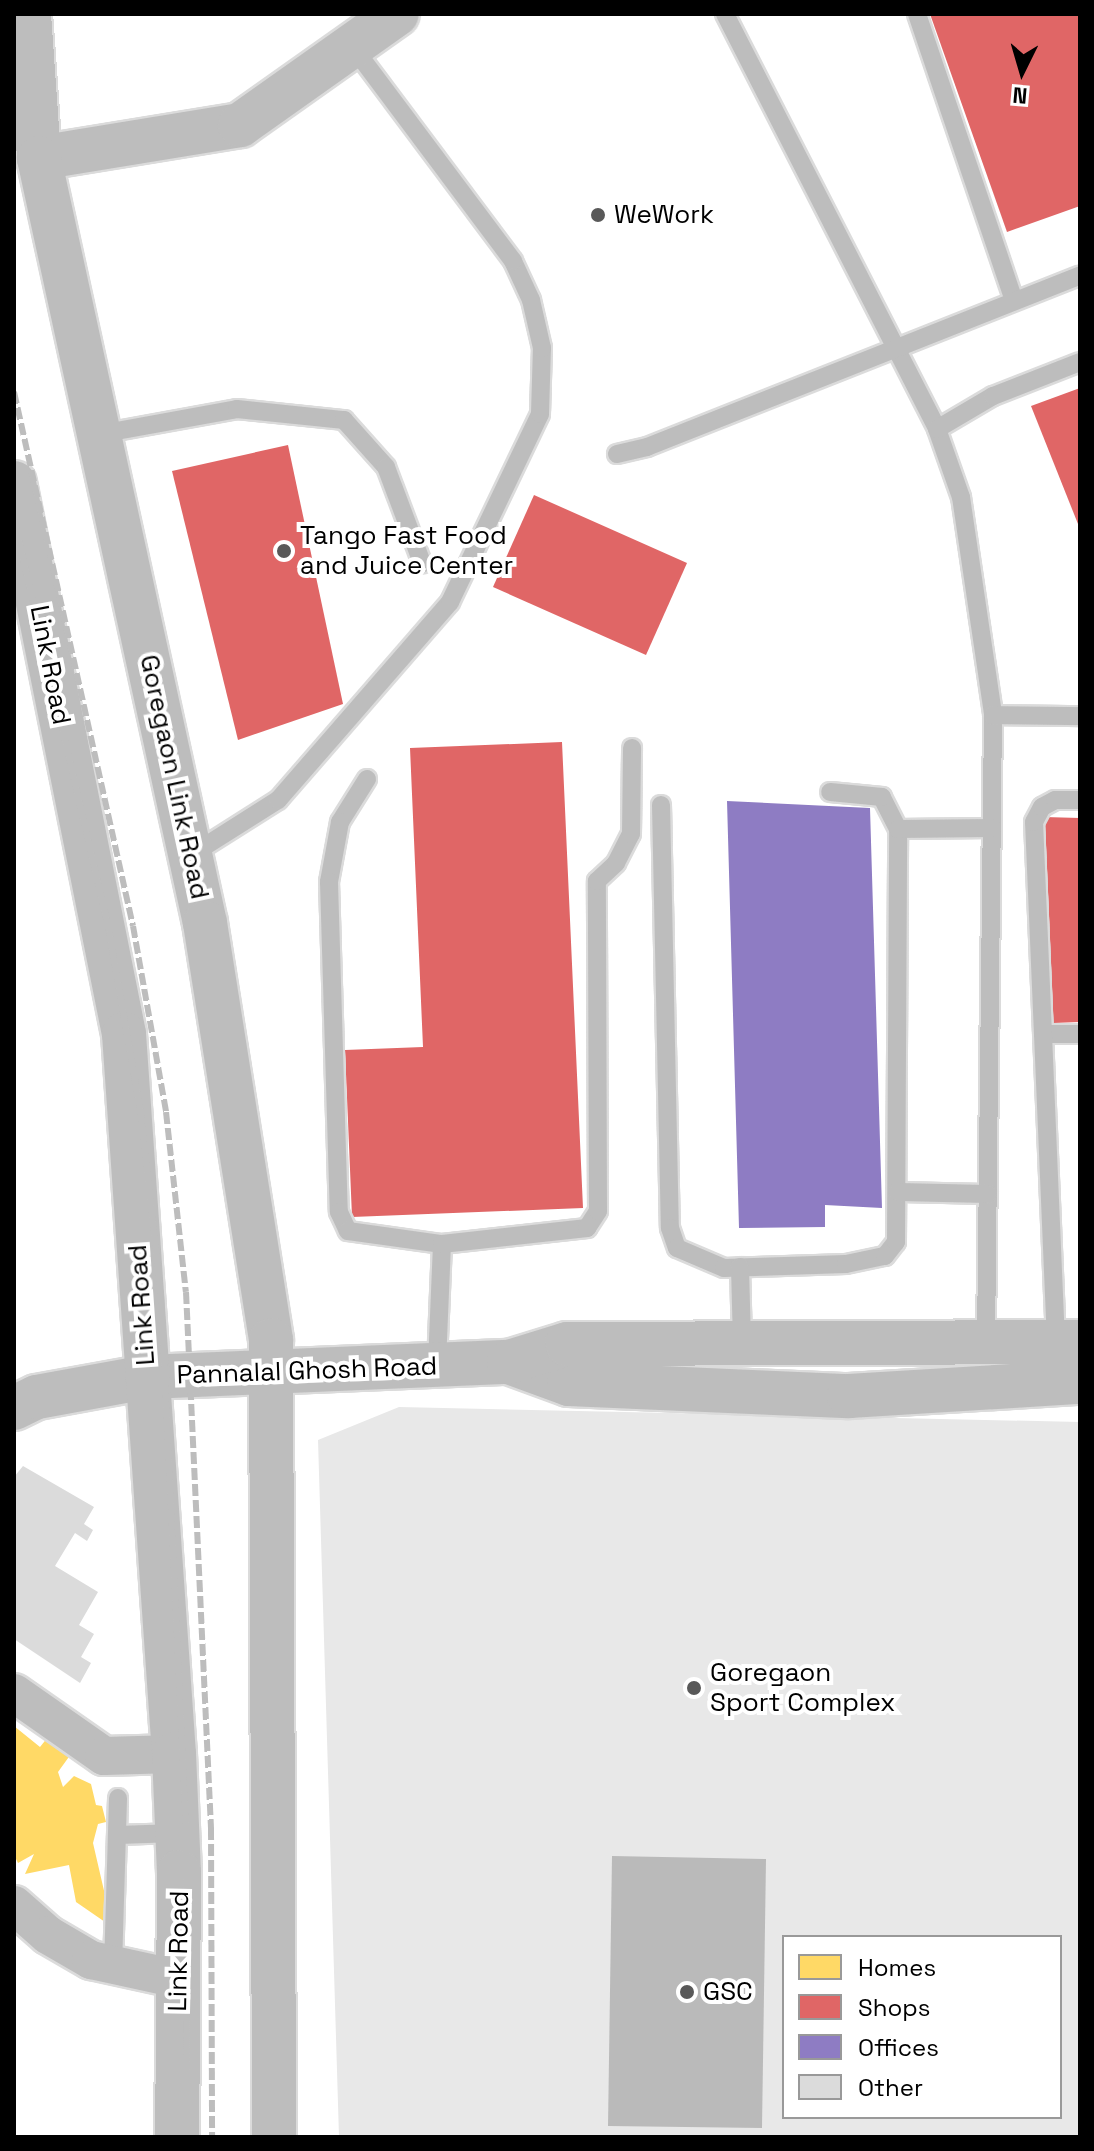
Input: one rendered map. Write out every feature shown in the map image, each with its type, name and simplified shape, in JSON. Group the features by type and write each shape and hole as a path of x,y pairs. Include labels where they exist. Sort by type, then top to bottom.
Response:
{"main road":[{"path":"29,14 39,158 240,125 397,14"},
{"name":"Goregaon Link Road","path":"39,158 191,855 264,1294 274,1389"},
{"name":"Link Road","path":"14,483 124,1034 174,1754 177,2137"},
{"path":"509,1362 567,1344 1068,1344"},
{"path":"509,1362 569,1384 849,1396 1080,1382"},
{"name":"Pannalal Ghosh Road","path":"14,1408 37,1397 147,1377 274,1389 437,1366 509,1362"},
{"path":"274,1389 274,2137"}],"street":[{"path":"14,1693 104,1756 174,1754"},
{"path":"14,1905 48,1935 113,1967 178,1979"}],"lane":[{"path":"725,14 937,429 961,497 993,715 986,1389"},
{"path":"917,14 1014,300"},
{"path":"191,855 278,800 450,602 540,414 542,348 531,300 513,261 352,46"},
{"path":"617,454 647,447 894,346 1080,276"},
{"path":"937,429 993,396 1080,362"},
{"path":"100,434 237,409 344,420 386,467 422,563"},
{"path":"993,715 1080,716"},
{"path":"367,779 340,822 329,882 339,1212 348,1231 442,1244 587,1228 598,1211 597,881 616,863 631,834 632,748"},
{"path":"661,805 670,1228 677,1248 698,1261 740,1267 846,1264 885,1256 896,1242 898,829 882,797 830,792"},
{"path":"1068,1344 1043,1034 1034,822 1042,807 1055,800 1080,800"},
{"path":"898,829 992,828"},
{"path":"1043,1034 1080,1034"},
{"path":"898,1192 988,1194"},
{"path":"437,1366 442,1244"},
{"path":"740,1267 742,1345"},
{"path":"113,1967 118,1798"},
{"path":"118,1835 176,1833"}],"shaded area":[{"name":"Goregaon Sport Complex","path":"399,1407 1080,1422 1080,2137 339,2137 318,1440"},
{"name":"GSC","path":"612,1856 766,1859 762,2128 608,2126"}],"building: Homes":[{"path":"14,1726 40,1747 48,1737 71,1754 58,1772 63,1787 74,1776 91,1784 96,1805 102,1806 106,1822 98,1824 93,1843 108,1908 105,1922 76,1902 69,1865 25,1874 34,1854 18,1863 14,1855"}],"building: Shops":[{"path":"930,14 1080,14 1080,206 1007,232"},
{"path":"1080,388 1080,529 1031,406"},
{"path":"288,445 343,704 238,740 172,471"},
{"path":"534,495 687,563 646,655 493,587"},
{"path":"562,742 583,1208 352,1217 345,1050 423,1047 410,748"},
{"path":"1044,817 1080,818 1080,1022 1053,1023"}],"building: Offices":[{"path":"727,801 870,808 882,1208 825,1205 825,1227 739,1228"}],"building: Other":[{"path":"23,1466 94,1507 84,1524 93,1530 87,1541 75,1533 55,1566 98,1592 79,1625 94,1634 81,1657 91,1663 80,1683 14,1639 14,1477"}],"railway":[{"path":"14,392 133,926 166,1112 186,1292 211,1828 212,2137"},
{"path":"14,519 109,931 141,1115 161,1295 186,1829 187,2137"}],"place":[{"name":"WeWork","path":"598,215"},
{"name":"Tango Fast Food and Juice Center","path":"284,551"},
{"name":"Goregaon Sport Complex","path":"694,1688"},
{"name":"GSC","path":"687,1992"}]}
